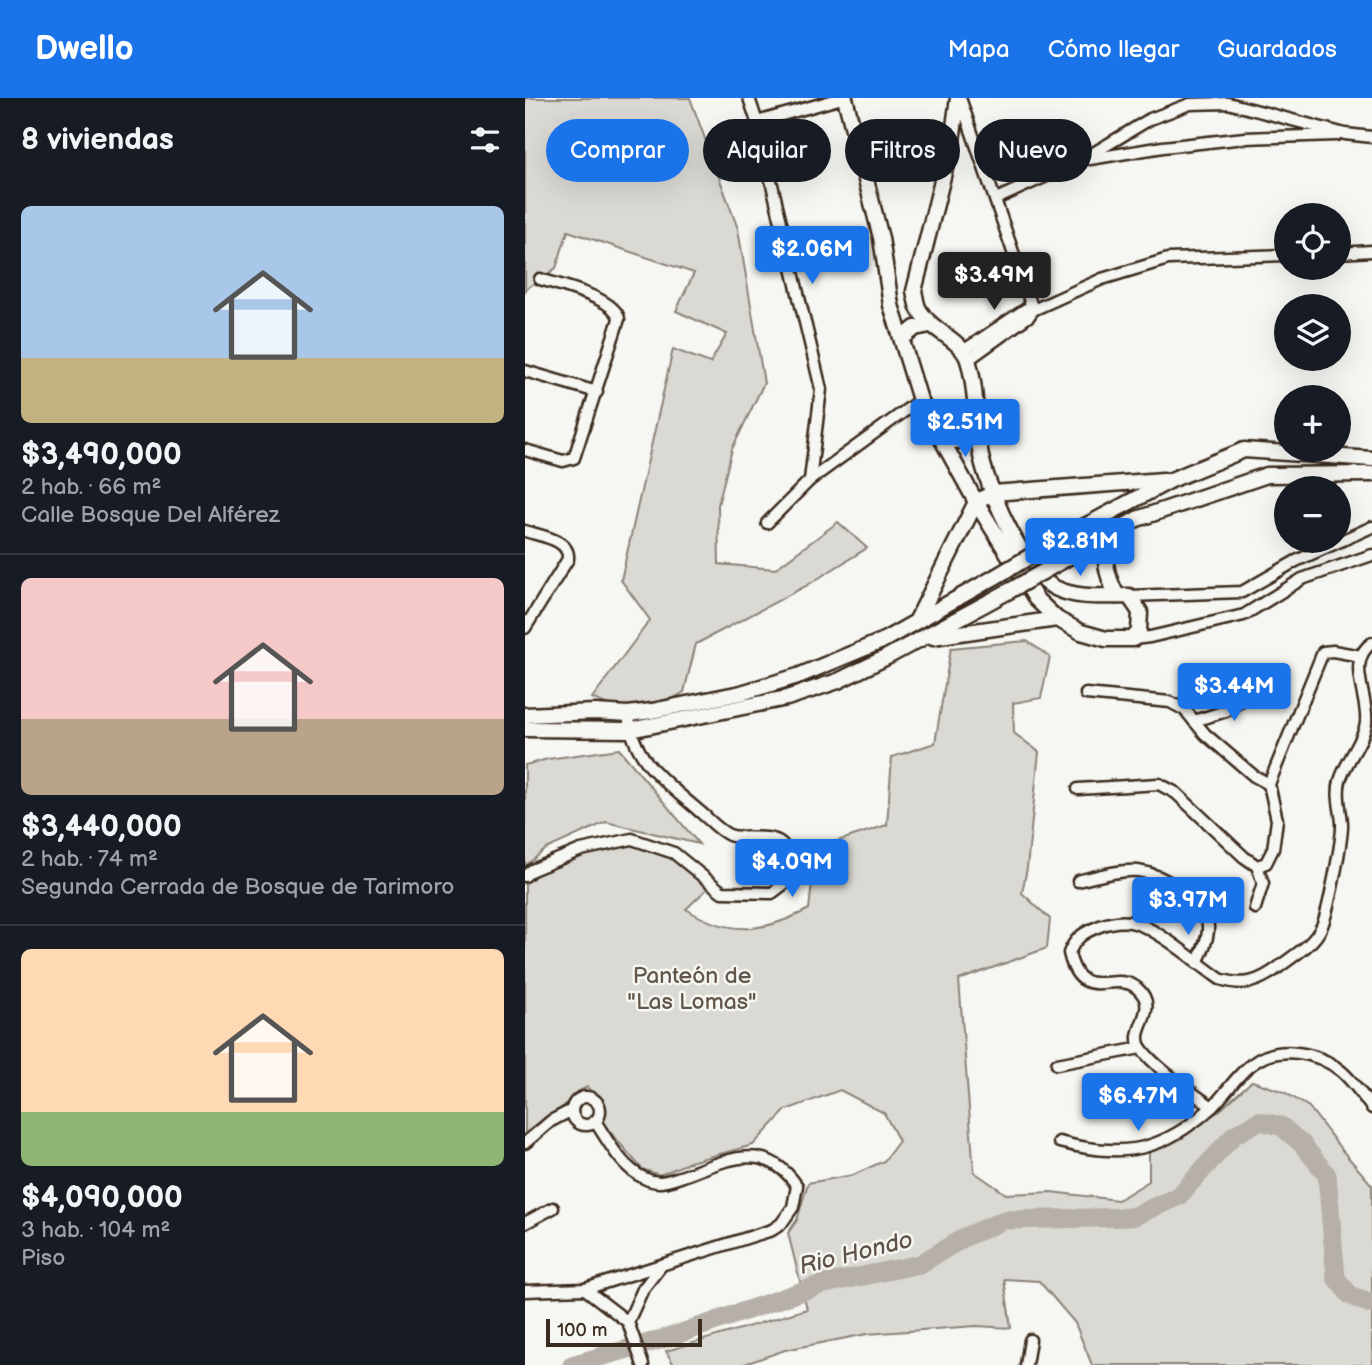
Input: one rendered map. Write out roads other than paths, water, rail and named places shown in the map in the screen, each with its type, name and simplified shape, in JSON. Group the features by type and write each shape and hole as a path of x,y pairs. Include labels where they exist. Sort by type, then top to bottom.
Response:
{"main road":[{"path":"844,98 881,238 891,305 920,400 976,502 1027,587 1046,610 1057,619 1092,635 1106,639 1133,639 1139,631 1140,612 1123,596 1106,572 1106,546 1110,534"},
{"path":"959,98 952,142 914,291 918,310 930,325 965,355 975,399 983,470 1015,539 1036,572 1054,588 1076,595 1123,596"},
{"path":"902,339 915,328 930,325"},
{"path":"941,438 960,442 977,430"},
{"path":"525,715 595,712 628,714 652,711 741,693 799,676 872,645 916,622 1044,548 1171,480 1244,450 1372,458"},
{"path":"525,729 630,730 787,698 838,681 1011,590 1137,519 1266,475 1372,474"},
{"path":"916,622 976,502 993,493 1171,480"},
{"path":"921,638 1057,619"}],"street":[{"path":"749,98 756,119"},
{"path":"768,119 844,98"},
{"path":"959,98 1033,310"},
{"path":"1092,154 1150,120 1190,104 1229,103 1345,134 1372,137"},
{"path":"1092,158 1245,138 1345,134"},
{"path":"771,182 821,389 810,480"},
{"path":"996,200 1035,182"},
{"path":"1351,252 1372,251"},
{"path":"965,355 1029,316 1033,310 1102,279 1168,259 1274,255"},
{"path":"525,450 563,461 575,458 619,318 618,312 608,303 540,279"},
{"path":"525,371 597,392"},
{"path":"767,523 810,480 920,400"},
{"path":"1123,596 1242,593 1296,561 1372,527"},
{"path":"525,531 564,545 569,552 568,559 526,624"},
{"path":"1133,639 1244,615 1302,579 1372,555"},
{"path":"1212,1107 1141,1048 1138,1040 1147,1006 1144,995 1134,985 1123,982 1101,985 1085,982 1070,960 1069,953 1080,934 1099,926 1123,921 1137,923 1220,979 1245,984 1259,981 1309,944 1321,928 1342,824 1338,803 1339,782 1366,724 1363,686 1358,670 1361,656 1372,643"},
{"path":"1255,908 1263,883 1261,865 1273,849 1277,820 1269,785 1323,652 1361,656"},
{"path":"1194,721 1226,710 1257,690"},
{"path":"1086,694 1170,702 1185,710 1205,734 1254,776 1269,785"},
{"path":"525,876 532,870 581,849 632,839 674,853 722,892 772,893 787,881 792,862 790,853 779,840 764,837 747,839 726,834 648,766 630,730 628,714"},
{"path":"1078,789 1159,784 1176,793 1244,857 1261,865"},
{"path":"1078,881 1137,871 1171,882 1198,904 1208,925 1206,940 1197,963"},
{"path":"1057,1064 1141,1048"},
{"path":"1059,1143 1081,1148 1136,1149 1155,1144 1177,1133 1212,1107 1252,1063 1267,1055 1283,1053 1305,1054 1333,1066 1342,1072 1372,1108"},
{"path":"525,1143 551,1121 572,1110 578,1100 589,1098 594,1101 599,1111 595,1121 589,1125 581,1124 573,1117 572,1110"},
{"path":"525,1291 585,1289 717,1249 781,1224 793,1207 797,1186 780,1165 752,1156 711,1165 665,1182 645,1179 619,1156 595,1121"},
{"path":"525,1223 552,1208"},
{"path":"630,1326 643,1289 661,1266"},
{"path":"585,1289 630,1326 643,1365"},
{"path":"1026,1365 1030,1340"}],"waterway":[{"name":"Rio Hondo","path":"572,1365 670,1337 820,1285 920,1264 965,1237 1004,1220 1132,1217 1179,1196 1234,1135 1259,1121 1281,1126 1302,1144 1327,1175 1336,1278 1350,1295 1370,1304 1372,1302"}],"park label":[{"name":"Panteón de \"Las Lomas\"","path":"692,989"}]}
